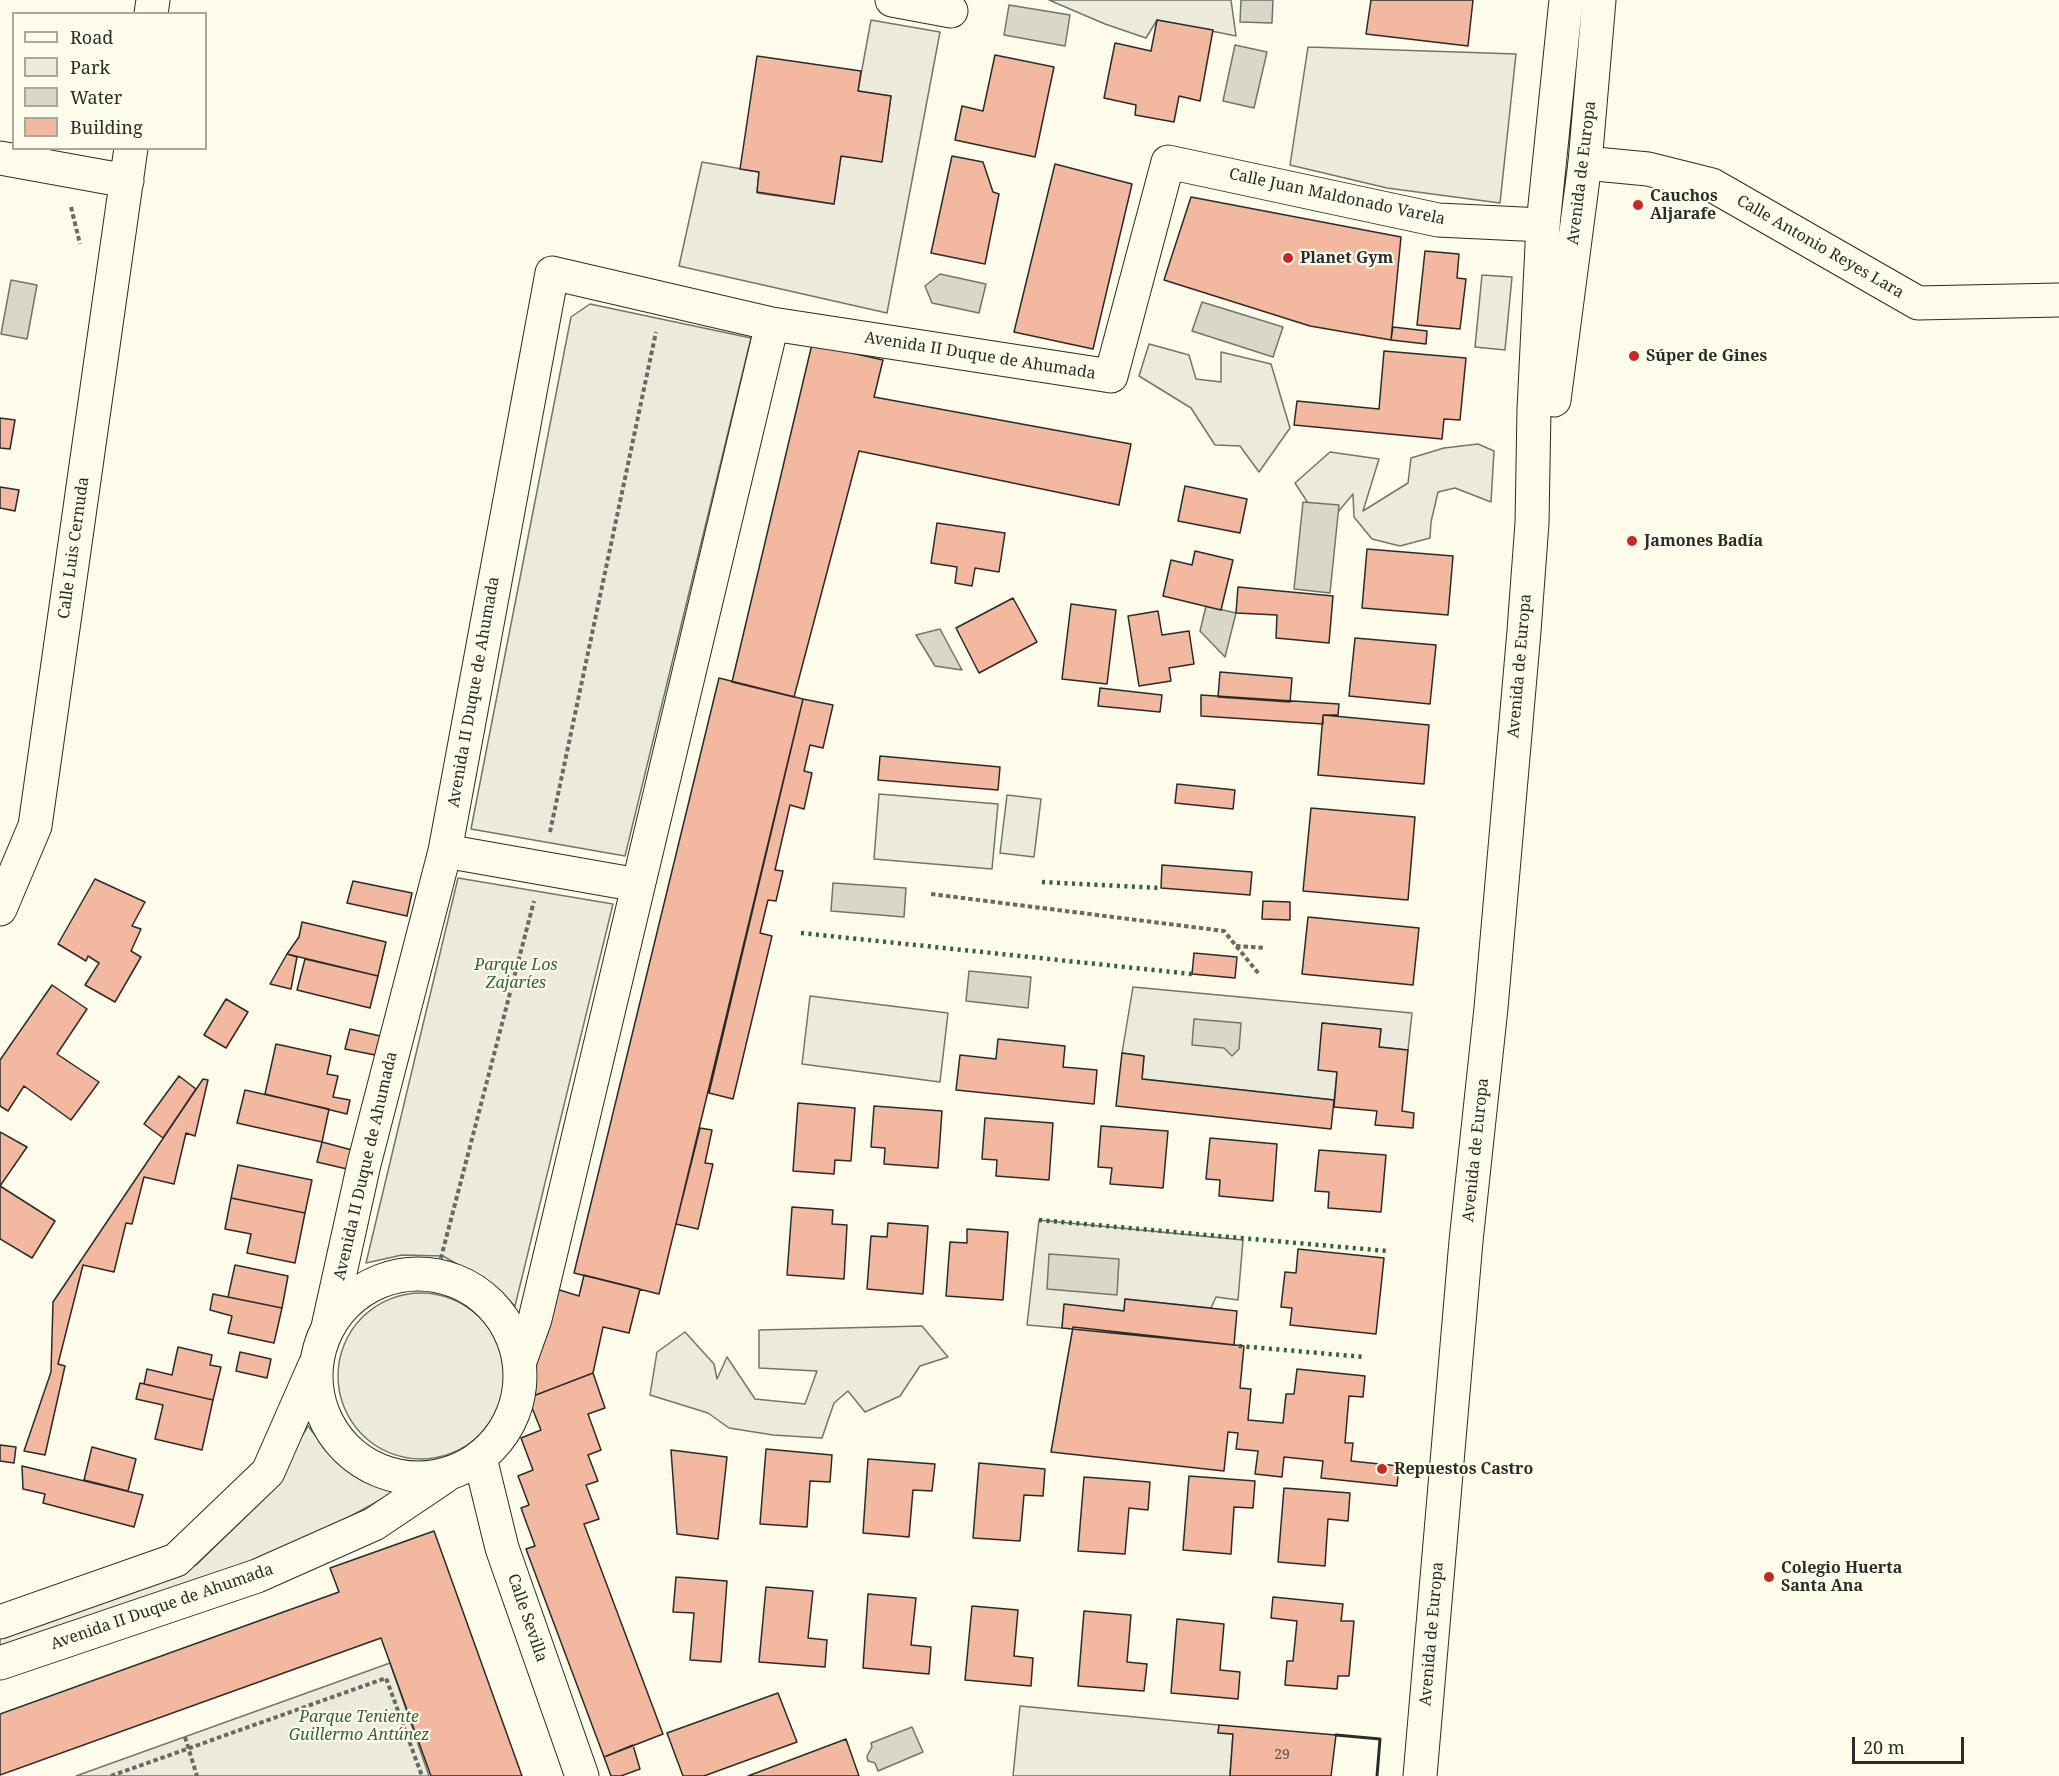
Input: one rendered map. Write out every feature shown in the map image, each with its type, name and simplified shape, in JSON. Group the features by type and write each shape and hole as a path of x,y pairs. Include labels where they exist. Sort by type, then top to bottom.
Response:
{"street":[{"path":"892,0 951,11"},
{"name":"Avenida de Europa","path":"1420,1776 1466,1240 1491,1008 1532,523 1534,409 1543,225 1566,0"},
{"name":"Avenida de Europa","path":"1532,523 1553,407 1585,163 1599,0"},
{"path":"1560,49 1574,82 1569,147 1585,163"},
{"name":"Calle Luis Cernuda","path":"0,909 35,826 131,150"},
{"path":"0,158 127,181"},
{"name":"Calle Juan Maldonado Varela","path":"1168,162 1438,220 1543,225"},
{"name":"Avenida II Duque de Ahumada","path":"328,1327 364,1164 445,851 552,273 772,324 1112,376 1168,162"},
{"name":"Calle Antonio Reyes Lara","path":"1585,163 1648,169 1712,185 1918,303 2059,300"},
{"path":"316,1364 320,1406 339,1442 370,1468 410,1479 447,1475 480,1458 505,1431 518,1398 520,1361 535,1319 772,324"},
{"path":"445,851 638,885"},
{"path":"0,1622 176,1560 268,1472 316,1364 328,1327 351,1297 383,1279 437,1273 485,1298 508,1327 520,1361"},
{"name":"Calle Sevilla","path":"480,1458 502,1548 582,1776"},
{"name":"Avenida II Duque de Ahumada","path":"0,1663 257,1576 374,1524 447,1475"}],"path":[{"path":"437,1273 542,868 664,299"},
{"path":"931,894 1224,931 1259,974"},
{"path":"1236,946 1265,948"},
{"path":"111,1776 386,1678 422,1776"},
{"path":"185,1737 196,1776"}],"green space":[{"path":"1049,0 1231,0 1236,36 1157,20 1146,38 1105,24"},
{"path":"871,20 940,32 887,313 679,266 702,162 759,172 757,193 834,204 841,156 882,161 891,96 858,91"},
{"path":"1482,275 1512,277 1505,350 1475,347"},
{"path":"590,304 751,338 625,856 471,829 571,317"},
{"path":"1149,344 1189,355 1196,379 1221,382 1221,352 1271,364 1290,428 1259,472 1240,446 1215,445 1191,408 1139,376"},
{"path":"1478,444 1494,451 1491,502 1455,488 1438,492 1430,538 1400,546 1372,539 1354,517 1353,494 1338,512 1308,503 1295,483 1330,452 1379,459 1363,511 1408,483 1411,458 1444,448"},
{"path":"879,794 998,804 992,869 874,859"},
{"path":"1007,795 1041,799 1034,857 1000,853"},
{"name":"Parque Los Zajaríes","path":"458,878 613,904 515,1306 488,1282 443,1256 402,1255 366,1263"},
{"path":"1133,987 1412,1013 1408,1050 1379,1047 1381,1029 1323,1023 1337,1072 1334,1100 1142,1079 1144,1056 1122,1053"},
{"path":"810,996 948,1013 940,1082 802,1064"},
{"path":"1039,1220 1243,1240 1238,1300 1216,1297 1211,1308 1125,1299 1124,1311 1065,1305 1062,1328 1027,1325"},
{"path":"421,1293 437,1294 453,1299 480,1317 498,1344 503,1360 503,1392 498,1408 480,1435 453,1453 437,1458 421,1459 405,1458 389,1453 362,1435 344,1408 339,1392 338,1376 339,1360 344,1344 362,1317 389,1299 405,1294"},
{"path":"922,1326 948,1357 920,1366 900,1396 865,1412 848,1391 834,1403 822,1438 773,1435 729,1428 708,1413 650,1395 657,1352 685,1332 714,1364 717,1379 727,1357 755,1399 805,1404 817,1371 759,1368 759,1330"},
{"path":"308,1426 328,1452 350,1472 402,1488 289,1550 0,1652 0,1635 196,1565 263,1500"},
{"name":"Parque Teniente Guillermo Antúnez","path":"390,1663 429,1776 76,1776"},
{"path":"1020,1706 1219,1725 1218,1733 1233,1734 1230,1776 1013,1776"}],"shaded area":[{"path":"1308,47 1516,54 1500,203 1387,188 1290,165"}],"water":[{"path":"1241,0 1273,0 1272,23 1240,22"},
{"path":"1009,5 1070,15 1065,46 1004,35"},
{"path":"1235,45 1267,52 1254,108 1223,101"},
{"path":"940,274 986,284 979,313 932,303 925,286"},
{"path":"11,280 37,285 27,339 1,334"},
{"path":"1202,302 1283,327 1273,357 1192,331"},
{"path":"1303,502 1339,505 1330,593 1294,589"},
{"path":"1206,606 1236,613 1225,657 1200,631"},
{"path":"940,629 962,670 935,666 916,635"},
{"path":"833,883 906,888 904,917 831,911"},
{"path":"969,971 1031,977 1028,1008 966,1001"},
{"path":"1194,1019 1241,1023 1239,1049 1232,1056 1224,1048 1192,1045"},
{"path":"1049,1254 1119,1259 1117,1295 1047,1289"},
{"path":"912,1727 923,1752 878,1771 875,1763 868,1761 867,1756 872,1747 871,1743"}],"building":[{"path":"1371,0 1473,0 1468,46 1366,34"},
{"path":"1157,20 1213,30 1200,101 1179,96 1174,122 1135,115 1136,105 1104,98 1115,43 1151,51"},
{"path":"995,55 1054,67 1035,157 955,140 962,106 983,111"},
{"path":"757,56 861,71 858,91 891,96 882,162 841,156 834,204 757,192 759,172 740,169"},
{"path":"952,156 983,162 993,192 999,194 985,264 931,253"},
{"path":"1055,164 1132,184 1093,349 1014,332"},
{"path":"1191,197 1401,237 1391,340 1310,326 1164,280"},
{"path":"1425,251 1459,254 1457,278 1466,279 1460,329 1417,325"},
{"path":"1393,327 1427,331 1426,344 1391,340"},
{"path":"812,344 883,360 874,397 1131,444 1119,505 859,451 794,697 732,682"},
{"path":"1384,351 1466,358 1460,420 1444,419 1442,439 1294,425 1297,401 1379,409"},
{"path":"0,418 15,420 10,449 0,448"},
{"path":"1185,486 1247,499 1240,533 1178,521"},
{"path":"0,487 19,490 15,511 0,508"},
{"path":"937,523 1005,533 999,572 975,568 972,586 955,583 957,567 931,563"},
{"path":"1367,549 1453,556 1448,615 1362,608"},
{"path":"1195,551 1233,560 1221,610 1163,596 1171,560 1192,565"},
{"path":"1238,587 1333,596 1329,643 1276,638 1277,615 1236,613"},
{"path":"1013,598 1037,642 979,673 956,628"},
{"path":"1071,604 1116,610 1107,684 1062,679"},
{"path":"1158,611 1162,635 1189,631 1194,664 1169,668 1171,681 1139,686 1128,616"},
{"path":"1355,638 1436,645 1430,704 1349,696"},
{"path":"1220,672 1292,678 1290,702 1218,697"},
{"path":"719,678 803,699 659,1294 574,1273"},
{"path":"1100,688 1162,695 1160,712 1098,706"},
{"path":"1201,695 1339,704 1338,715 1323,715 1323,724 1201,716"},
{"path":"803,699 833,705 823,748 810,745 804,771 812,773 804,809 790,805 775,870 783,871 776,901 768,900 760,933 772,936 733,1099 709,1093"},
{"path":"1323,715 1429,725 1424,784 1318,775"},
{"path":"880,756 1000,767 998,790 878,780"},
{"path":"1177,784 1235,790 1233,809 1175,803"},
{"path":"1311,808 1415,817 1408,900 1303,891"},
{"path":"1162,865 1252,872 1250,895 1161,888"},
{"path":"95,879 145,902 132,926 141,929 131,951 141,957 115,1002 85,985 99,963 88,956 86,961 58,944"},
{"path":"353,881 412,893 407,916 347,903"},
{"path":"1263,901 1290,902 1290,920 1262,919"},
{"path":"1308,917 1419,928 1413,985 1302,974"},
{"path":"302,922 386,942 378,976 287,954 299,937"},
{"path":"1194,953 1237,957 1235,978 1192,974"},
{"path":"287,954 297,957 291,989 270,984"},
{"path":"305,959 378,976 370,1008 297,990"},
{"path":"52,985 87,1009 57,1054 99,1082 71,1120 24,1086 8,1111 0,1106 0,1060"},
{"path":"226,999 248,1012 226,1048 204,1035"},
{"path":"1322,1023 1381,1029 1379,1047 1408,1050 1402,1111 1414,1113 1413,1128 1375,1125 1377,1111 1334,1107 1337,1072 1318,1070"},
{"path":"350,1029 380,1036 375,1055 345,1049"},
{"path":"998,1039 1065,1046 1063,1067 1097,1070 1094,1104 956,1090 960,1055 996,1059"},
{"path":"276,1044 331,1056 327,1074 338,1076 333,1097 350,1100 347,1114 265,1094"},
{"path":"1122,1053 1144,1056 1142,1079 1334,1100 1331,1129 1116,1106"},
{"path":"179,1076 196,1089 163,1138 144,1124"},
{"path":"203,1079 208,1080 195,1136 186,1133 174,1184 144,1177 132,1224 126,1223 114,1272 83,1265 58,1364 65,1366 45,1455 24,1451 51,1372 53,1302"},
{"path":"245,1090 329,1109 322,1142 237,1123"},
{"path":"798,1103 855,1108 851,1161 835,1160 834,1174 793,1171"},
{"path":"874,1106 942,1111 938,1168 884,1164 885,1148 871,1147"},
{"path":"985,1118 1053,1123 1049,1180 996,1176 997,1160 982,1159"},
{"path":"1101,1126 1168,1131 1163,1188 1110,1184 1112,1168 1098,1167"},
{"path":"700,1128 712,1130 705,1163 713,1164 698,1229 676,1224"},
{"path":"0,1132 27,1147 0,1186"},
{"path":"1210,1138 1277,1144 1273,1201 1219,1196 1220,1180 1206,1179"},
{"path":"322,1142 352,1150 347,1169 317,1162"},
{"path":"1319,1150 1386,1155 1381,1212 1328,1208 1329,1192 1315,1191"},
{"path":"238,1165 312,1180 305,1213 231,1198"},
{"path":"0,1186 55,1221 32,1258 0,1239"},
{"path":"231,1198 305,1213 295,1263 247,1253 251,1234 225,1229"},
{"path":"792,1207 833,1210 832,1224 847,1225 844,1279 787,1275"},
{"path":"888,1223 928,1226 923,1294 867,1289 871,1236 887,1237"},
{"path":"967,1229 1008,1232 1003,1300 946,1296 950,1242 967,1243"},
{"path":"1298,1249 1384,1258 1376,1334 1290,1325 1292,1308 1281,1307 1285,1272 1296,1273"},
{"path":"235,1265 288,1276 282,1308 228,1297"},
{"path":"584,1275 640,1289 629,1333 603,1327 593,1373 528,1398 553,1288 579,1296"},
{"path":"213,1294 282,1308 274,1343 228,1333 232,1316 210,1310"},
{"path":"1125,1299 1237,1311 1234,1345 1062,1328 1064,1304 1124,1311"},
{"path":"1073,1327 1244,1346 1240,1388 1251,1389 1248,1420 1283,1423 1286,1394 1294,1394 1297,1369 1365,1376 1363,1397 1349,1396 1345,1443 1353,1443 1351,1461 1399,1466 1397,1486 1321,1478 1323,1461 1284,1457 1282,1477 1255,1474 1258,1451 1236,1449 1238,1433 1228,1432 1224,1471 1051,1452"},
{"path":"178,1347 212,1355 210,1365 221,1367 213,1400 144,1384 147,1369 172,1375"},
{"path":"240,1352 271,1359 267,1378 236,1371"},
{"path":"593,1373 605,1408 588,1414 601,1450 588,1455 598,1481 586,1485 599,1519 584,1524 663,1734 604,1757 526,1549 535,1546 521,1508 529,1505 518,1476 533,1470 521,1438 541,1430 528,1398"},
{"path":"140,1383 213,1400 202,1450 155,1439 163,1405 136,1399"},
{"path":"0,1445 16,1447 14,1463 0,1461"},
{"path":"92,1447 136,1459 128,1491 84,1480"},
{"path":"766,1449 832,1455 830,1482 810,1481 807,1527 760,1524"},
{"path":"671,1450 727,1457 718,1539 677,1534"},
{"path":"868,1459 935,1464 932,1491 913,1490 909,1537 863,1533"},
{"path":"979,1463 1045,1469 1043,1496 1024,1495 1020,1541 973,1538"},
{"path":"22,1466 143,1495 134,1527 43,1503 45,1494 23,1489"},
{"path":"1189,1476 1255,1481 1253,1508 1234,1507 1231,1554 1183,1550"},
{"path":"1084,1477 1150,1482 1148,1510 1129,1508 1125,1554 1078,1551"},
{"path":"1284,1488 1350,1493 1348,1521 1328,1519 1325,1566 1278,1562"},
{"path":"434,1531 522,1776 431,1776 381,1638 0,1775 0,1714 339,1592 330,1568"},
{"path":"676,1577 727,1581 721,1662 690,1660 694,1613 673,1612"},
{"path":"766,1587 813,1591 808,1638 827,1640 825,1667 759,1662"},
{"path":"868,1594 916,1598 911,1645 931,1647 929,1674 863,1668"},
{"path":"1273,1597 1343,1604 1341,1621 1354,1621 1349,1676 1338,1676 1337,1689 1285,1685 1287,1661 1293,1661 1297,1621 1271,1618"},
{"path":"972,1606 1018,1610 1014,1656 1033,1658 1031,1686 965,1680"},
{"path":"1084,1611 1131,1615 1127,1662 1147,1664 1144,1691 1078,1686"},
{"path":"1177,1619 1224,1624 1220,1670 1240,1672 1238,1699 1171,1693"},
{"path":"778,1693 797,1742 704,1776 683,1776 667,1733"},
{"path":"1219,1725 1336,1735 1331,1776 1230,1776 1233,1734 1218,1733"},
{"path":"846,1739 859,1776 748,1776"},
{"path":"633,1745 640,1769 621,1776 611,1776 604,1757"}],"hedge":[{"path":"1042,882 1161,888"},
{"path":"801,933 1192,974"},
{"path":"1039,1220 1387,1251"},
{"path":"1239,1346 1364,1357"}],"wall":[{"path":"1336,1735 1380,1739 1377,1776"}],"place":[{"name":"Cauchos Aljarafe","path":"1638,205"},
{"name":"Planet Gym","path":"1288,258"},
{"name":"Súper de Gines","path":"1634,356"},
{"name":"Jamones Badía","path":"1632,541"},
{"name":"Repuestos Castro","path":"1382,1469"},
{"name":"Colegio Huerta Santa Ana","path":"1769,1577"}]}
